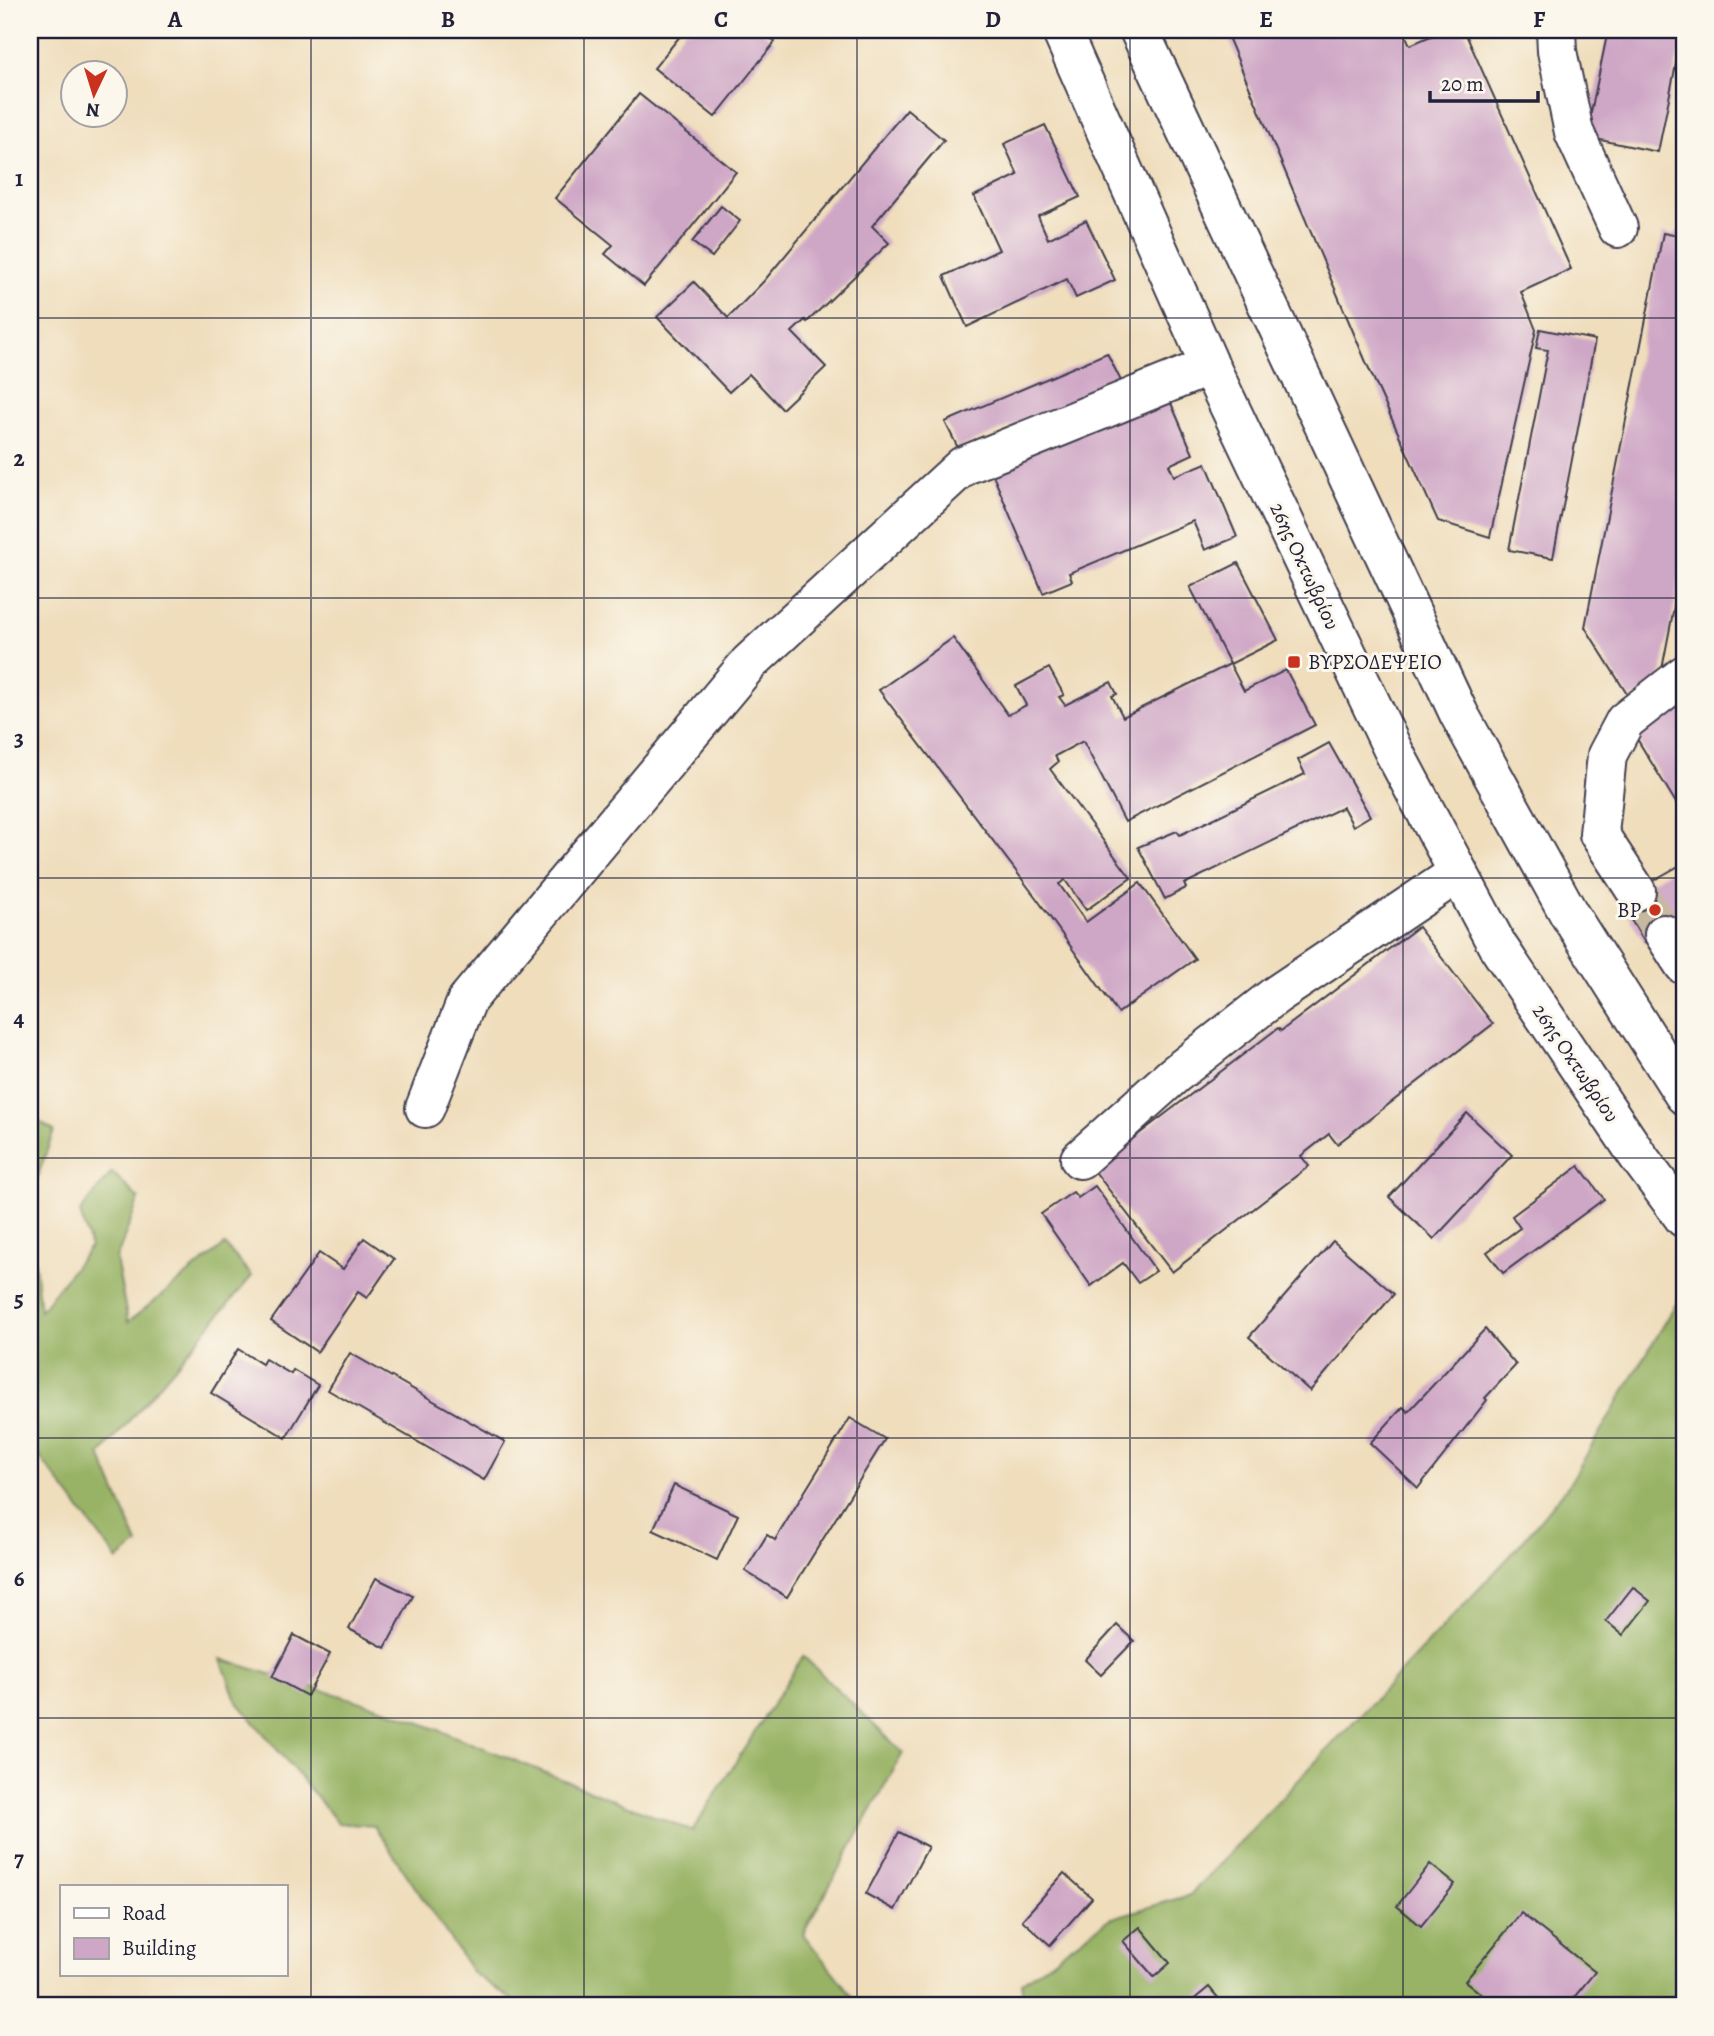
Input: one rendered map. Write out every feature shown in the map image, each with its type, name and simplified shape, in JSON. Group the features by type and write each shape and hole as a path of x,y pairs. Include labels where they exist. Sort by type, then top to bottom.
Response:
{"main road":[{"name":"26ης Οκτωβρίου","path":"1060,30 1210,366 1394,752 1497,945 1638,1156 1684,1218"},
{"path":"1139,30 1459,714 1569,914 1684,1095"},
{"path":"1556,30 1557,51 1574,132 1618,228"},
{"path":"425,1108 467,1000 749,663 963,466 1210,366"},
{"path":"1636,891 1599,834 1608,755 1625,721 1684,675"},
{"path":"1080,1159 1174,1075 1276,995 1458,873"},
{"path":"1664,934 1684,965"}],"green space":[{"path":"30,1116 54,1131 30,1198"},
{"path":"112,1172 139,1199 116,1259 128,1322 225,1245 252,1276 100,1455 138,1544 118,1560 30,1444 30,1215 40,1311 90,1247 80,1212"},
{"path":"1684,1291 1684,1980 1666,2006 1025,2006 1021,1983 1109,1919 1190,1895 1510,1556 1568,1486"},
{"path":"803,1656 903,1753 803,1934 860,2006 521,2006 473,1973 374,1826 338,1823 236,1700 221,1659 391,1711 692,1831"}],"building":[{"path":"685,30 761,30 775,42 715,117 654,68"},
{"path":"1225,30 1403,30 1410,45 1445,30 1464,30 1571,269 1521,292 1536,330 1490,537 1438,521 1366,362"},
{"path":"1608,30 1683,30 1658,152 1586,137"},
{"path":"639,94 736,172 644,286 605,254 613,245 555,198"},
{"path":"907,109 944,140 872,226 889,243 807,322 805,320 792,332 826,367 782,409 749,374 729,392 657,317 694,282 728,318 764,281"},
{"path":"1045,125 1080,197 1038,216 1048,239 1086,220 1115,280 1076,298 1067,279 967,327 944,276 999,250 974,196 1018,175 1004,144"},
{"path":"721,206 740,221 712,257 692,242"},
{"path":"1684,227 1684,555 1659,685 1630,699 1585,627 1663,233 1673,235"},
{"path":"1540,329 1595,340 1553,558 1509,550 1548,350 1536,348"},
{"path":"1107,353 1121,381 958,448 945,422"},
{"path":"1164,387 1193,454 1169,465 1174,476 1206,463 1237,537 1205,550 1193,521 1069,573 1072,581 1043,593 987,461"},
{"path":"1238,563 1278,640 1230,664 1190,587"},
{"path":"953,638 1008,715 1026,705 1016,686 1049,668 1064,695 1059,697 1065,705 1111,682 1117,694 1112,696 1123,717 1230,664 1244,691 1286,670 1315,725 1125,822 1083,741 1055,756 1058,762 1050,769 1131,878 1086,910 1065,880 1059,884 1086,922 1140,883 1195,959 1118,1013 1037,899 879,690"},
{"path":"1680,700 1684,707 1684,816 1631,729"},
{"path":"1329,743 1370,816 1353,826 1343,807 1184,884 1186,888 1165,899 1138,847 1177,831 1180,835 1305,774 1298,760"},
{"name":"BP","path":"1684,863 1684,921 1645,943 1619,900"},
{"path":"1418,927 1493,1024 1337,1144 1329,1134 1301,1156 1309,1166 1172,1272 1093,1169 1278,1028 1281,1031"},
{"path":"1467,1113 1512,1155 1434,1239 1389,1197"},
{"path":"1579,1166 1604,1199 1503,1273 1487,1252 1520,1228 1512,1216"},
{"path":"1095,1186 1156,1271 1138,1283 1123,1263 1091,1286 1041,1214 1073,1192 1078,1198"},
{"path":"364,1238 394,1259 367,1298 358,1292 317,1352 271,1321 319,1253 343,1269"},
{"path":"1333,1241 1394,1294 1310,1391 1249,1337"},
{"path":"1485,1329 1516,1365 1485,1398 1487,1400 1418,1488 1370,1443 1403,1407 1408,1412"},
{"path":"238,1349 262,1364 265,1359 291,1374 293,1370 318,1385 286,1438 211,1393"},
{"path":"350,1353 505,1442 484,1480 328,1390"},
{"path":"850,1418 885,1439 787,1597 745,1571 767,1535 775,1540"},
{"path":"674,1485 738,1515 717,1560 653,1530"},
{"path":"376,1578 413,1596 385,1648 349,1629"},
{"path":"1633,1587 1650,1601 1623,1635 1606,1621"},
{"path":"1117,1625 1134,1641 1101,1675 1085,1660"},
{"path":"294,1635 330,1654 307,1696 272,1677"},
{"path":"899,1832 928,1847 895,1910 866,1894"},
{"path":"1430,1864 1455,1884 1421,1926 1397,1906"},
{"path":"1064,1873 1092,1898 1050,1945 1022,1920"},
{"path":"1521,1913 1595,1972 1567,2006 1496,2006 1465,1981"},
{"path":"1140,1927 1170,1963 1154,1977 1123,1941"},
{"path":"1209,1987 1225,2006 1186,2006"}],"tunnel":[{"path":"1636,891 1664,934"}],"place":[{"name":"ΒΥΡΣΟΔΕΨΕΙΟ","path":"1294,662"},
{"name":"BP","path":"1655,910"}]}
